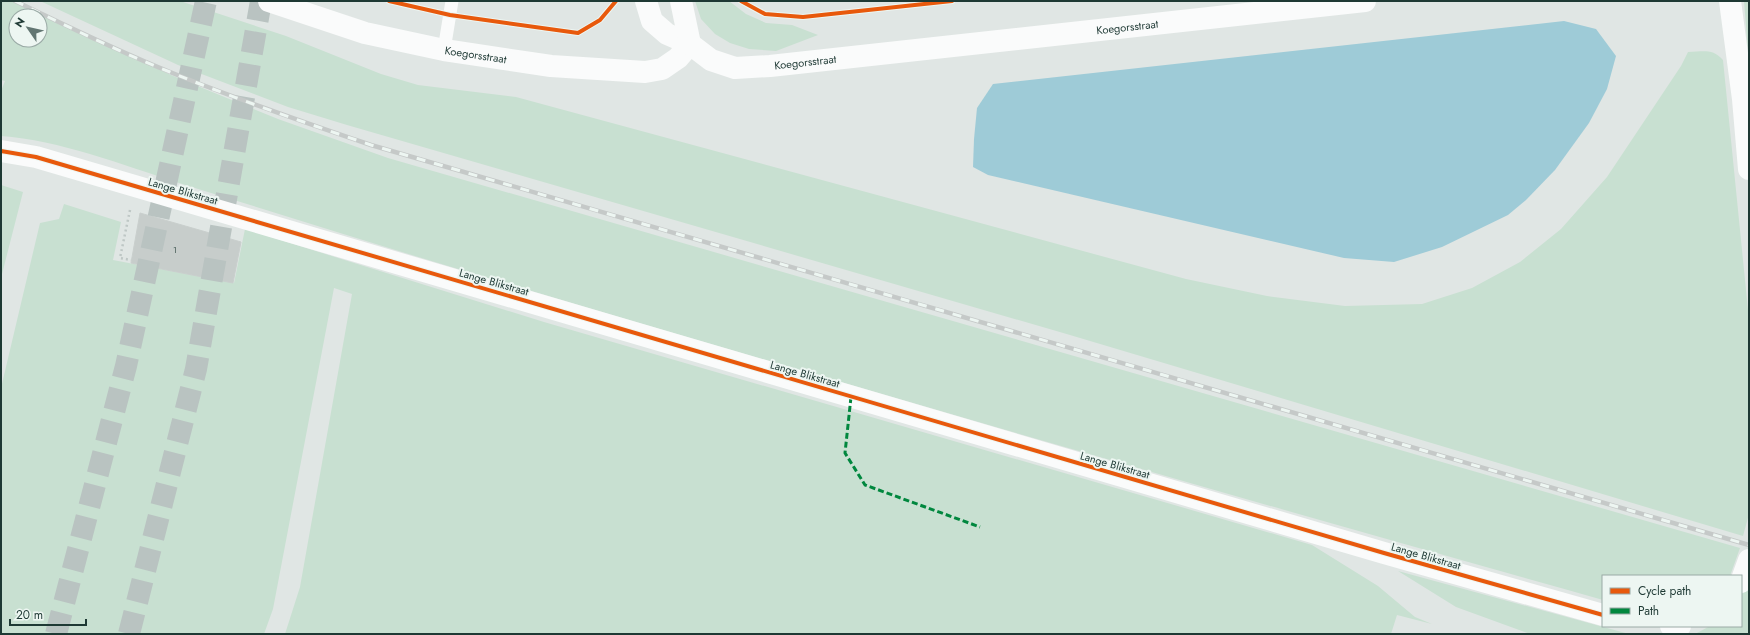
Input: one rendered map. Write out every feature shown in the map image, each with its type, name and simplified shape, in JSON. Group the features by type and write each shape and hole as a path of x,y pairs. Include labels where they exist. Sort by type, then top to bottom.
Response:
{"street":[{"name":"Koegorsstraat","path":"269,1 365,33 444,50 551,66 645,72 662,69 678,58 690,44 711,60 735,68 770,66 1365,1"},
{"path":"646,1 652,21 667,34 690,44"},
{"path":"681,1 690,44"},
{"path":"1730,1 1743,100 1749,169"},
{"name":"Lange Blikstraat","path":"1,151 36,157 1369,549 1602,615"},
{"path":"1742,579 1749,560"}],"lane":[{"path":"444,50 452,1"}],"path":[{"path":"129,216 120,258 131,260"}],"green space":[{"path":"1,1 16,1 31,8 8,8 8,48 48,48 48,16 171,75 278,119 388,158 1740,548 1730,575 1602,575 1602,600 1047,442 491,279 179,183 91,154 45,142 1,136 1,91 5,81 1,80"},
{"path":"40,1 180,1 286,36 381,74 418,85 516,97 1186,279 1267,296 1345,306 1422,304 1472,288 1520,262 1561,229 1607,177 1681,66 1688,52 1711,52 1723,60 1749,320 1749,514 1743,536 1070,335 288,107 178,65"},
{"path":"695,1 729,1 746,14 766,23 792,25 818,35 776,51 749,49 730,43 715,34 701,19"},
{"path":"1744,1 1749,1 1749,64"},
{"path":"1,185 23,192 1,278"},
{"path":"64,204 121,222 113,260 234,283 245,229 544,322 1312,545 1378,586 1415,617 1432,624 1397,615 1391,634 285,634 300,587 352,294 334,288 273,609 264,634 1,634 1,388 40,223 59,219"},
{"path":"1398,571 1629,634 1530,634 1456,607"},
{"path":"1749,580 1749,634 1695,634 1708,627 1742,627 1742,594"}],"water":[{"path":"1564,21 1596,29 1616,56 1607,89 1589,123 1555,170 1526,200 1508,215 1442,247 1394,262 1344,258 988,175 973,167 977,108 993,84"}],"building":[{"path":"140,213 241,242 233,283 131,263"}],"tunnel":[{"path":"56,634 126,366 206,1"},
{"path":"129,634 196,369 261,1"}],"railway":[{"path":"15,1 150,64 245,101 371,145 1749,545"}],"marked path":[{"path":"851,397 845,453 865,485 980,527"}],"cycle path":[{"path":"389,1 450,15 578,33 600,20 616,1"},
{"path":"741,1 765,14 803,17 952,1"},
{"path":"1,151 36,157 1384,553 1602,615"}]}
